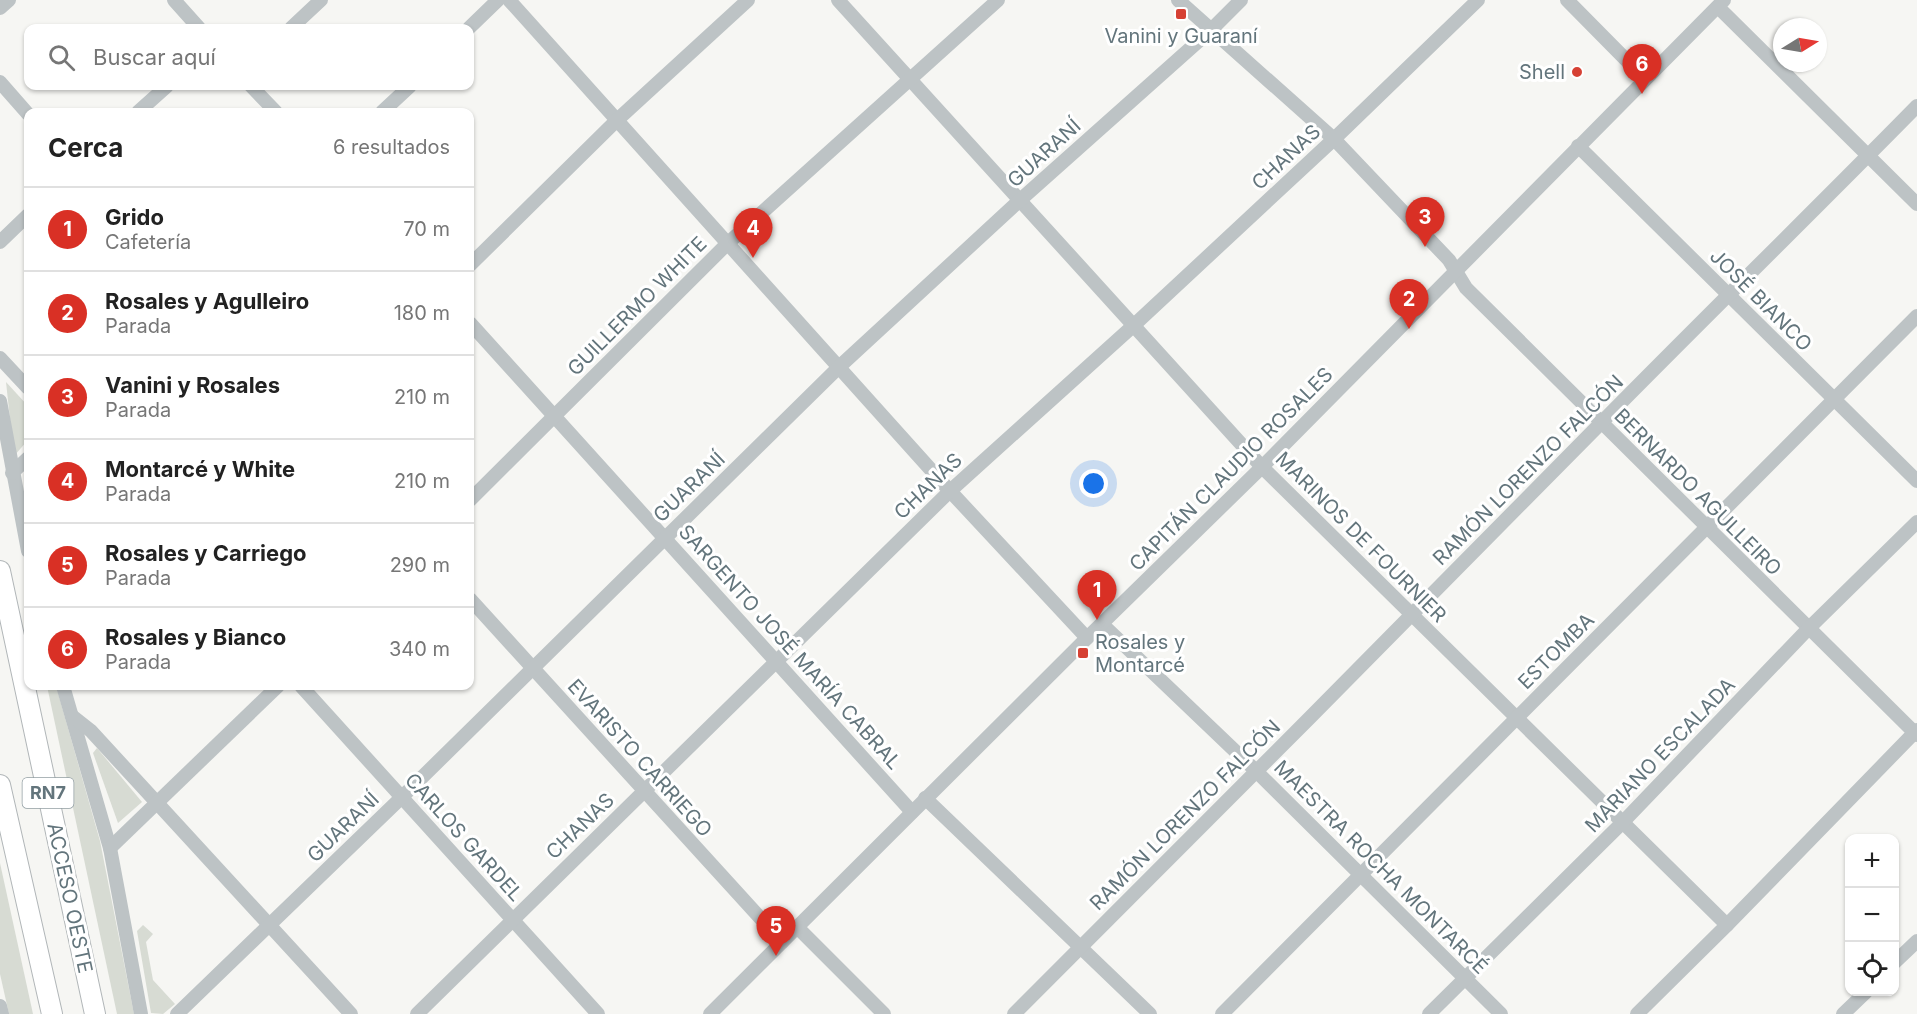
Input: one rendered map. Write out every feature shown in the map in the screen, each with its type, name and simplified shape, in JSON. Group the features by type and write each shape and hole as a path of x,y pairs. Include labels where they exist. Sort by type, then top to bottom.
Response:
{"highway":[{"name":"ACCESO OESTE","path":"0,571 24,683"},
{"name":"ACCESO OESTE","path":"26,690 95,1014"},
{"name":"RN7","path":"0,785 52,1014"}],"street":[{"path":"0,8 9,0"},
{"path":"295,24 321,0"},
{"path":"473,24 498,0"},
{"path":"509,0 950,491 1087,638"},
{"path":"474,261 616,121 748,0"},
{"name":"MARINOS DE FOURNIER","path":"838,0 1262,467 1727,925"},
{"name":"GUILLERMO WHITE","path":"474,496 727,244 998,0"},
{"name":"BERNARDO AGULLEIRO","path":"1179,0 1334,139 1449,260 1466,288 1809,629 1916,732"},
{"name":"GUARANÍ","path":"177,1014 402,797 839,368 1019,201 1211,30 1241,0"},
{"name":"CHANAS","path":"417,1014 950,491 1133,326 1334,139 1478,0"},
{"path":"1567,0 1645,79"},
{"path":"181,2 196,24"},
{"path":"1721,3 1917,204"},
{"name":"CAPITÁN CLAUDIO ROSALES","path":"710,1014 1262,467 1721,3"},
{"path":"0,82 24,109"},
{"path":"142,108 163,90"},
{"path":"255,90 272,108"},
{"path":"386,108 406,90"},
{"name":"RAMÓN LORENZO FALCÓN","path":"1014,1014 1256,770 1413,616 1601,423 1917,106"},
{"name":"JOSÉ BIANCO","path":"1578,146 1917,481"},
{"path":"0,242 24,220"},
{"name":"ESTOMBA","path":"1222,1014 1917,316"},
{"name":"SARGENTO JOSÉ MARÍA CABRAL","path":"474,328 912,812"},
{"path":"0,358 24,384"},
{"path":"0,401 24,532"},
{"path":"12,473 24,462"},
{"name":"MARIANO ESCALADA","path":"1429,1014 1623,822 1809,629 1917,522"},
{"name":"EVARISTO CARRIEGO","path":"474,604 782,942"},
{"name":"MAESTRA ROCHA MONTARCÉ","path":"1102,624 1256,770 1502,1014"},
{"path":"64,690 110,848 141,1014"},
{"path":"110,848 274,690"},
{"name":"CARLOS GARDEL","path":"305,690 598,1014"},
{"path":"72,716 92,731 351,1014"},
{"path":"1637,1014 1916,732"},
{"path":"926,798 1150,1014"},
{"path":"797,927 884,1014"},
{"path":"1899,958 1917,940"},
{"path":"1844,1014 1862,996"},
{"path":"0,1006 2,1014"}],"shaded area":[{"path":"6,382 24,402 24,445 14,456"},
{"path":"48,690 57,690 100,841 134,1014 117,1014"},
{"path":"97,748 142,802 118,823 93,753"},
{"path":"0,863 33,1014 9,1014 0,974"},
{"path":"143,925 153,934 146,942 153,980 175,1004 163,1014 151,1013 137,931"}],"place":[{"name":"Vanini y Guaraní","path":"1181,14"},
{"name":"Shell","path":"1577,72"},
{"name":"Rosales y Bianco","path":"1642,94"},
{"name":"Vanini y Rosales","path":"1425,247"},
{"name":"Montarcé y White","path":"753,258"},
{"name":"Rosales y Agulleiro","path":"1409,329"},
{"name":"Grido","path":"1097,620"},
{"name":"Rosales y Montarcé","path":"1083,653"},
{"name":"Rosales y Carriego","path":"776,956"}]}
